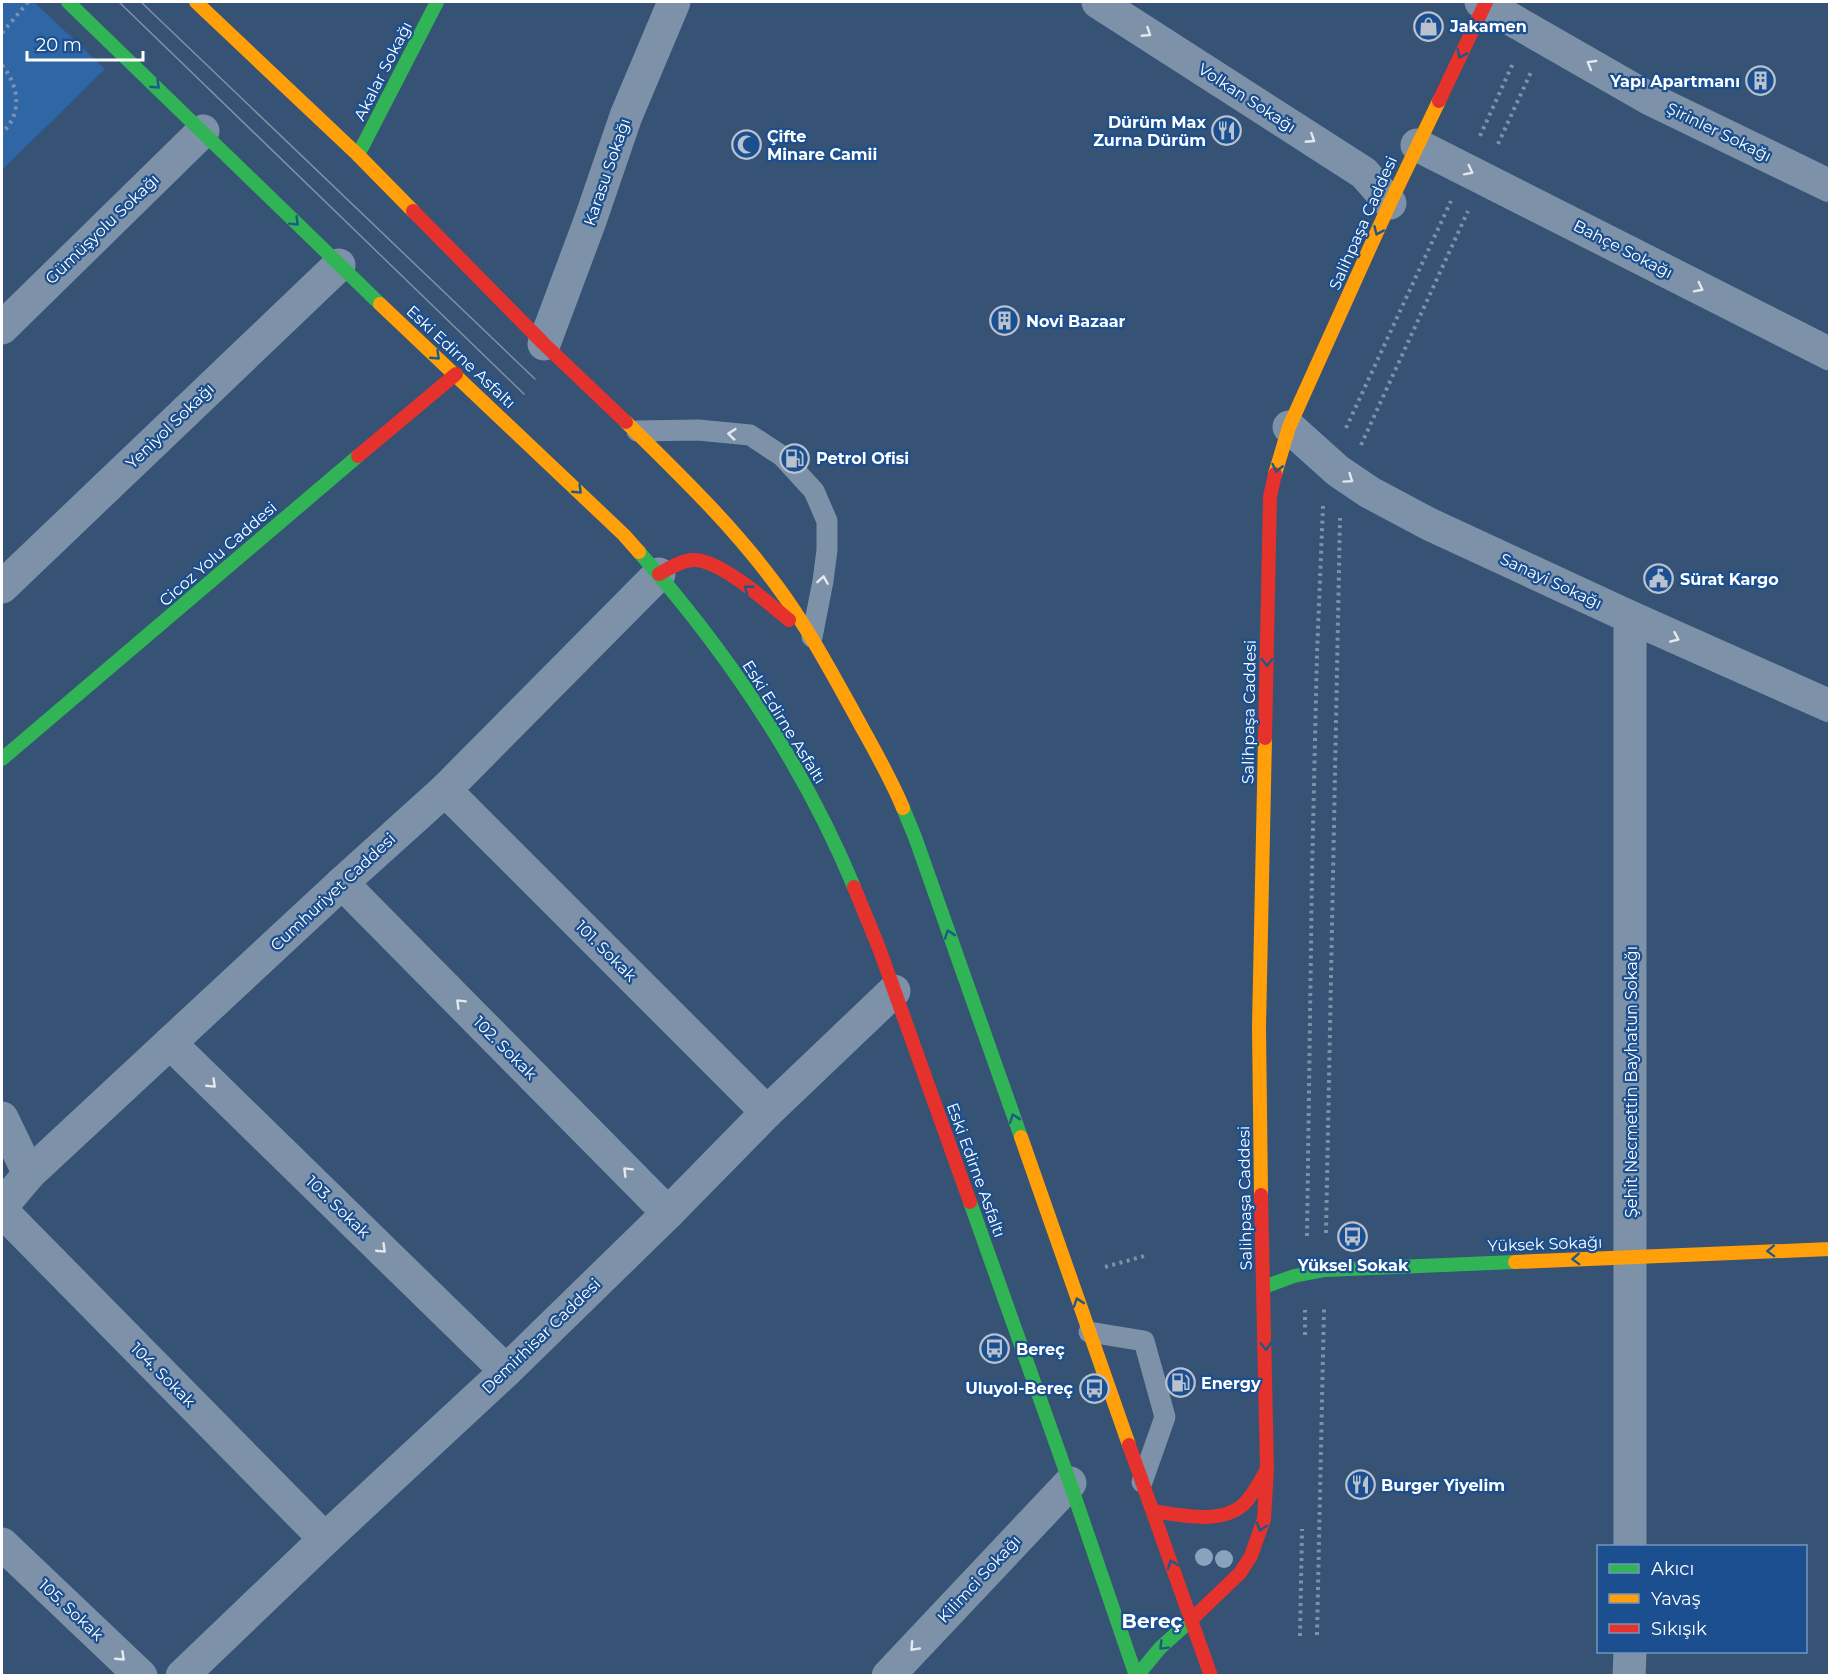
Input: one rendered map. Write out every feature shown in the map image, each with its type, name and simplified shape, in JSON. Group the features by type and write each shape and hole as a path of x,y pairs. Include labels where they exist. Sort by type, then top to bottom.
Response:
{"main road":[{"name":"Eski Edirne Asfaltı","path":"68,2 339,265 624,535 659,574 754,701 795,766 844,862 879,948 1137,1676"},
{"path":"196,2 358,155 544,344 682,476 777,586 812,637 891,780 915,837 1211,1676"},
{"name":"Akalar Sokağı","path":"358,155 437,2"},
{"name":"Salihpaşa Caddesi","path":"1137,1676 1160,1648 1240,1573 1251,1556 1264,1519 1266,1469 1259,1027 1270,497 1289,427 1484,2"},
{"name":"Cicoz Yolu Caddesi","path":"2,759 456,374"},
{"path":"659,574 677,564 695,560 711,563 812,637"},
{"name":"Yüksek Sokağı","path":"1264,1287 1282,1278 1325,1270 1830,1249"},
{"path":"1153,1511 1188,1515 1226,1514 1240,1507 1249,1498 1266,1469"}],"street":[{"name":"Karasu Sokağı","path":"544,344 591,221 626,116 674,2"},
{"name":"Volkan Sokağı","path":"1098,2 1364,173 1390,203"},
{"name":"Şirinler Sokağı","path":"1484,2 1650,99 1830,186"},
{"name":"Gümüşyolu Sokağı","path":"2,328 203,131"},
{"name":"Bahçe Sokağı","path":"1417,145 1830,354"},
{"name":"Yeniyol Sokağı","path":"2,587 339,265"},
{"name":"Sanayi Sokağı","path":"1289,427 1338,471 1369,492 1429,524 1629,617 1830,706"},
{"name":"Cumhuriyet Caddesi","path":"2,1206 30,1174 445,790 659,574"},
{"name":"Şehit Necmettin Bayhatun Sokağı","path":"1629,617 1630,1545"},
{"name":"101. Sokak","path":"445,790 767,1112"},
{"name":"102. Sokak","path":"342,883 668,1213"},
{"name":"Demirhisar Caddesi","path":"182,1676 506,1371 668,1213 767,1112 894,991"},
{"name":"103. Sokak","path":"170,1043 506,1371"},
{"path":"2,1118 30,1174"},
{"name":"104. Sokak","path":"2,1211 325,1539"},
{"name":"Kilimci Sokağı","path":"888,1676 1070,1483"},
{"name":"105. Sokak","path":"2,1544 141,1676"},
{"path":"1629,1676 1630,1653"}],"lane":[{"path":"637,431 698,430 750,435 782,456 814,491 827,520 827,550 812,637"},
{"path":"1089,1332 1144,1341 1165,1417 1142,1482"}],"path":[{"path":"2,33 28,2"},
{"path":"1476,144 1516,57"},
{"path":"1497,146 1536,63"},
{"path":"2,65 10,75 18,100 8,127 2,133"},
{"path":"1343,435 1454,193"},
{"path":"1358,451 1471,205"},
{"path":"1307,1240 1312,838 1323,499"},
{"path":"1326,1236 1340,515"},
{"path":"1117,1264 1148,1255"},
{"path":"1317,1635 1324,1298"}],"shaded area":[{"path":"2,2 34,2 105,69 2,170"}],"tram line":[{"path":"119,2 524,394"},
{"path":"141,2 535,379"}],"traffic: fast":[{"path":"68,2 380,304"},
{"path":"358,155 437,2"},
{"path":"2,759 358,456"},
{"path":"639,552 703,630 761,711 811,797 854,887"},
{"path":"903,808 1021,1137"},
{"path":"970,1202 1136,1676"},
{"path":"1264,1287 1294,1276 1325,1270 1515,1262"},
{"path":"1137,1676 1160,1648 1192,1619"}],"traffic: slow":[{"path":"196,2 358,155 413,211"},
{"path":"1275,474 1289,427 1390,203 1439,101"},
{"path":"380,304 624,535 639,552"},
{"path":"626,422 724,521 777,586 826,663 892,783 903,808"},
{"path":"1261,1195 1259,1027 1265,738"},
{"path":"1021,1137 1129,1445"},
{"path":"1515,1262 1830,1249"}],"traffic: jam":[{"path":"1439,101 1486,2"},
{"path":"413,211 544,344 626,422"},
{"path":"358,456 456,374"},
{"path":"1265,738 1270,497 1275,474"},
{"path":"659,574 685,561 705,562 744,584 789,620"},
{"path":"854,887 879,948 970,1202"},
{"path":"1192,1619 1240,1573 1251,1556 1264,1519 1267,1469 1261,1195"},
{"path":"1129,1445 1211,1676"},
{"path":"1153,1511 1200,1517 1224,1515 1244,1504 1267,1469"}],"place":[{"name":"Jakamen","path":"1429,26"},
{"name":"Yapı Apartmanı","path":"1761,81"},
{"name":"Dürüm Max Zurna Dürüm","path":"1227,131"},
{"name":"Çifte Minare Camii","path":"746,145"},
{"name":"Novi Bazaar","path":"1005,321"},
{"name":"Petrol Ofisi","path":"795,458"},
{"name":"Sürat Kargo","path":"1659,579"},
{"name":"Yüksel Sokak","path":"1353,1237"},
{"name":"Bereç","path":"995,1349"},
{"name":"Energy","path":"1180,1383"},
{"name":"Uluyol-Bereç","path":"1094,1388"},
{"name":"Burger Yiyelim","path":"1360,1485"}],"district":[{"name":"Bereç","path":"1152,1621"}]}
